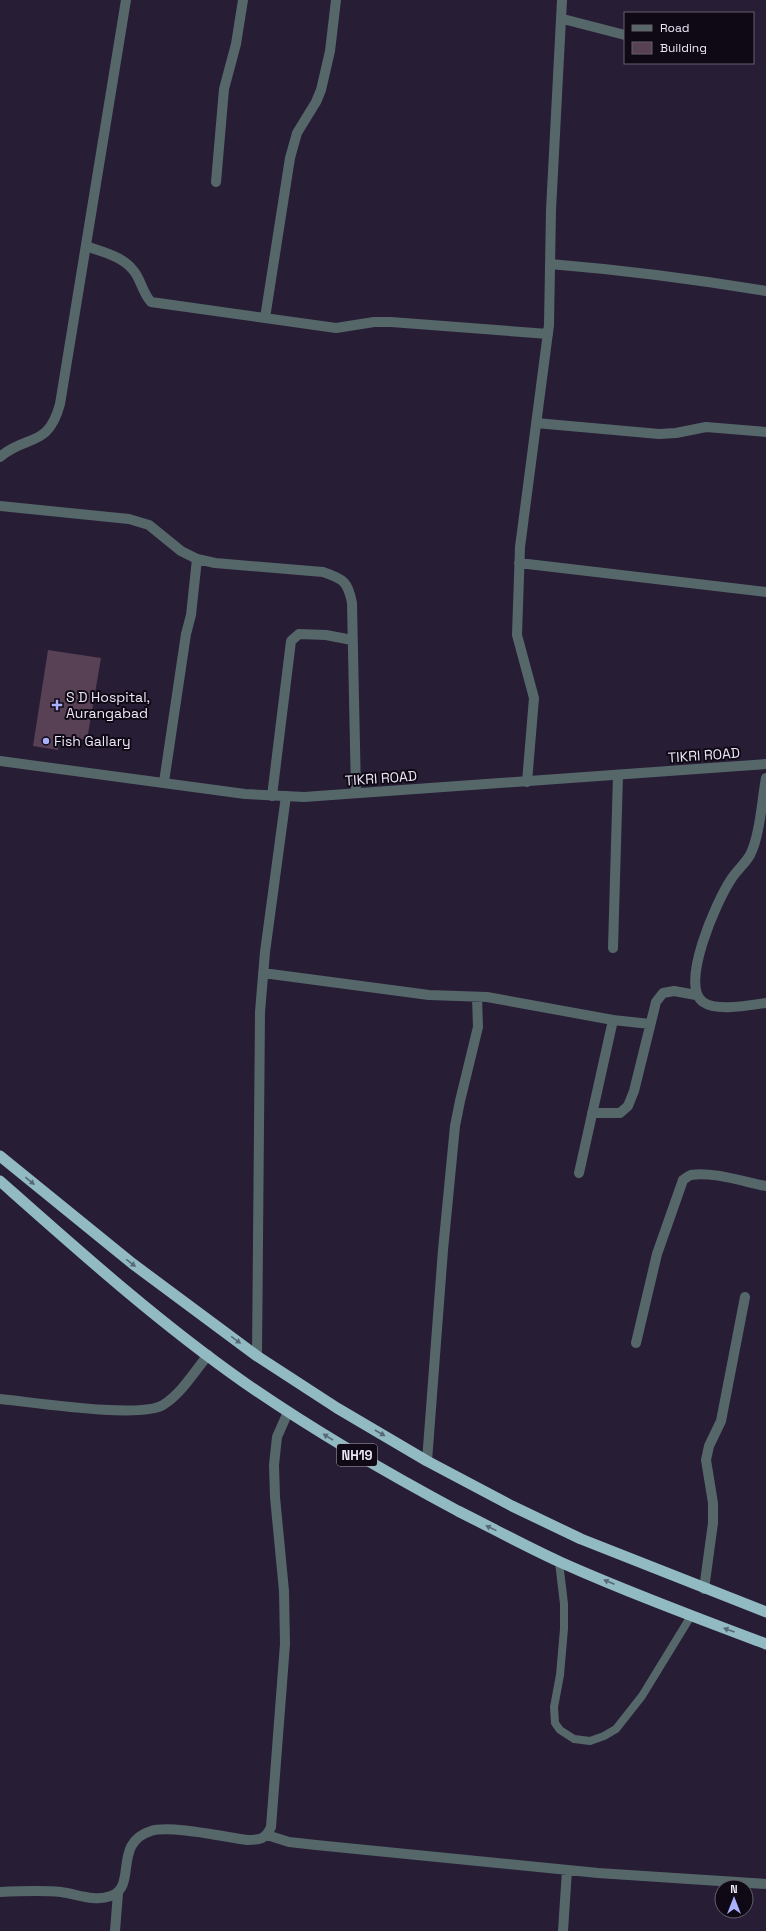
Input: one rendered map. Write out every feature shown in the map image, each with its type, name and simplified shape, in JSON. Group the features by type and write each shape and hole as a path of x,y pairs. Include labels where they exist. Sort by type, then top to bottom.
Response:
{"highway":[{"name":"NH19","path":"2,1157 132,1264 257,1356 337,1408 427,1461 581,1539 704,1589 766,1612"},
{"name":"NH19","path":"0,1181 114,1281 166,1324 288,1412 407,1484 559,1562 691,1616 766,1644"}],"street":[{"path":"0,457 5,452 35,440 50,429 56,419 60,404 126,0"},
{"path":"216,182 224,89 236,44 243,0"},
{"path":"265,318 290,158 297,133 316,102 321,90 330,51 336,0"},
{"path":"527,782 534,698 517,634 519,563 548,334 551,210 563,19 562,0"},
{"path":"563,19 624,35"},
{"path":"86,246 112,256 124,262 134,270 144,294 151,302 336,328 391,322 548,334"},
{"path":"550,264 615,269 766,291"},
{"path":"536,423 659,434 676,433 706,427 766,432"},
{"path":"0,506 129,519 149,525 182,551 197,559 215,563 323,572 338,577 349,587 352,603 356,793"},
{"path":"164,782 190,616 197,559"},
{"path":"519,563 766,592"},
{"path":"272,796 291,641 299,634 326,635 352,640"},
{"name":"TIKRI ROAD","path":"0,761 245,794 272,796 356,793 527,782 766,764"},
{"path":"613,948 618,775"},
{"path":"696,995 695,986 700,948 722,894 731,879 750,856 755,842 766,778"},
{"path":"257,1356 260,1012 262,973 286,796"},
{"path":"262,973 428,995 476,997 510,1001 613,1020 650,1024"},
{"path":"592,1113 620,1113 628,1106 634,1091 656,1002 663,993 674,990 696,995 704,1003 715,1006 733,1007 766,1003"},
{"path":"427,1461 443,1250 455,1126 478,1027 476,997"},
{"path":"579,1173 613,1020"},
{"path":"636,1343 657,1254 683,1180 689,1175 699,1174 766,1186"},
{"path":"704,1589 713,1503 706,1460 709,1446 721,1421 745,1297"},
{"path":"0,1399 128,1410 162,1406 172,1398 208,1355"},
{"path":"114,1931 118,1893 122,1887 128,1853 132,1844 142,1835 152,1831 166,1830 247,1840 259,1840 267,1835 272,1820 285,1644 284,1590 274,1497 274,1465 278,1437 288,1412"},
{"path":"267,1835 289,1842 316,1846 567,1870 766,1884"},
{"path":"563,1931 567,1870"},
{"path":"0,1892 23,1890 61,1892 97,1898 111,1896 118,1893"}],"lane":[{"path":"559,1562 564,1604 564,1629 560,1675 554,1707 555,1724 560,1730 574,1739 590,1742 616,1729 642,1696 691,1616"}],"building":[{"path":"48,650 101,658 87,740 60,736 58,750 33,746"}],"place":[{"name":"S D Hospital, Aurangabad","path":"57,705"},
{"name":"Fish Gallary","path":"46,741"}]}
